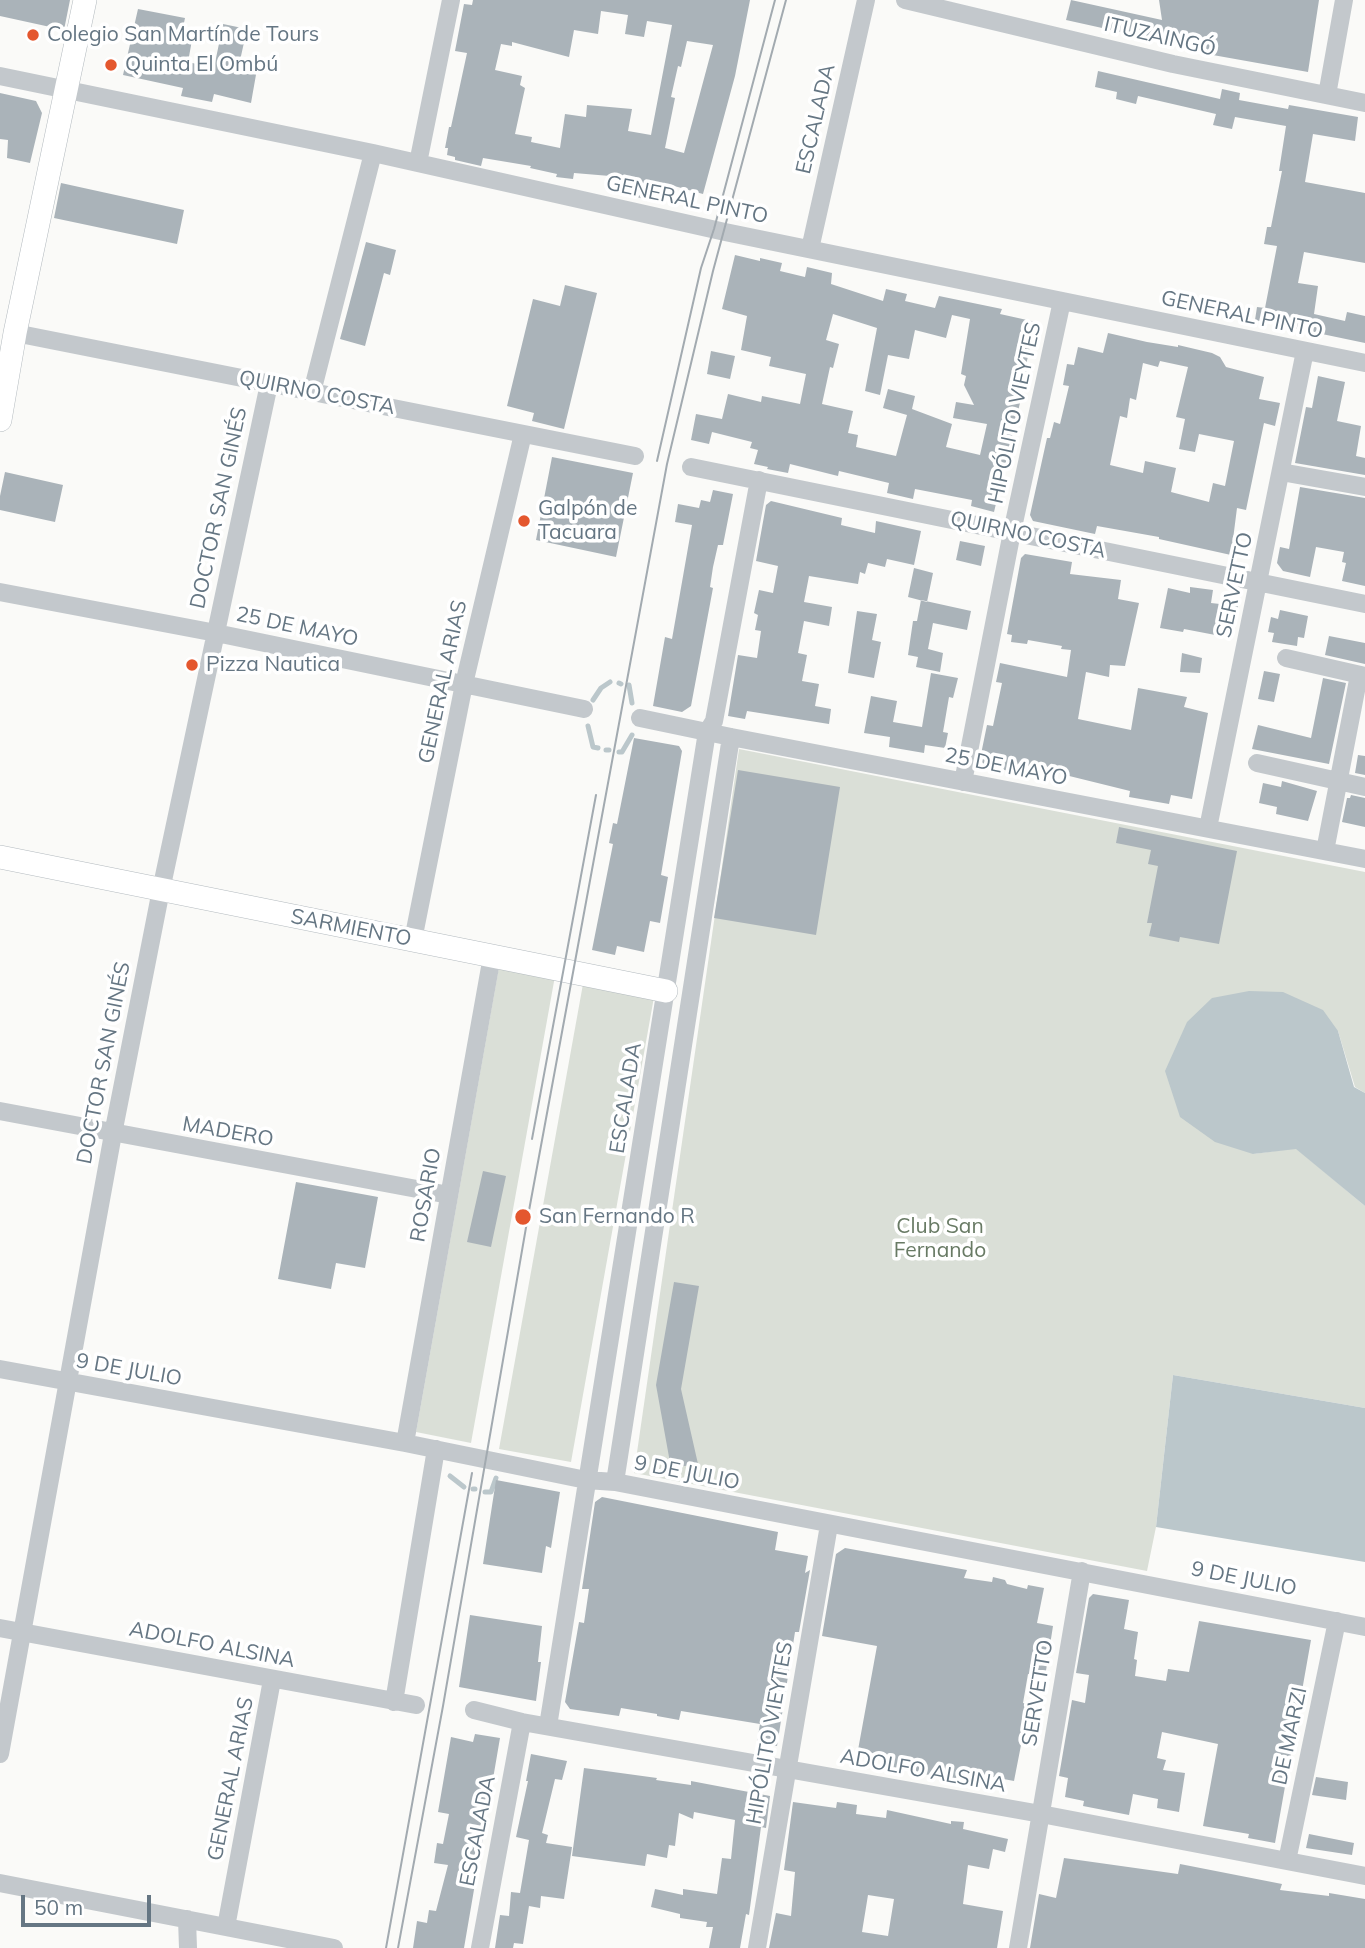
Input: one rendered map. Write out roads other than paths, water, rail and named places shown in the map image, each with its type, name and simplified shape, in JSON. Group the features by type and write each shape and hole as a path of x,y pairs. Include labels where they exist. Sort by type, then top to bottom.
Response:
{"street":[{"path":"0,421 8,332 85,0"},
{"path":"418,163 451,0"},
{"name":"ESCALADA","path":"810,249 866,0"},
{"name":"ITUZAINGÓ","path":"905,0 1173,64 1365,103"},
{"path":"1327,95 1344,0"},
{"name":"GENERAL PINTO","path":"0,76 373,153 725,232 1365,363"},
{"path":"312,392 373,153"},
{"name":"HIPÓLITO VIEYTES","path":"963,782 1012,532 1062,301"},
{"name":"QUIRNO COSTA","path":"8,332 635,456"},
{"name":"SERVETTO","path":"1208,828 1305,351"},
{"name":"DOCTOR SAN GINÉS","path":"0,1754 113,1134 161,891 269,384"},
{"name":"GENERAL ARIAS","path":"413,940 464,684 523,434"},
{"name":"QUIRNO COSTA","path":"691,467 1365,604"},
{"path":"1281,472 1365,487"},
{"name":"ESCALADA","path":"548,1726 707,732 714,722 759,480"},
{"name":"25 DE MAYO","path":"0,592 584,709"},
{"path":"1286,658 1362,675 1325,851"},
{"name":"25 DE MAYO","path":"640,718 1365,859"},
{"path":"615,1482 697,996 731,737"},
{"path":"1257,763 1365,787"},
{"name":"SARMIENTO","path":"0,857 697,996"},
{"name":"ROSARIO","path":"405,1443 492,956"},
{"name":"MADERO","path":"0,1111 449,1195"},
{"name":"9 DE JULIO","path":"0,1369 405,1443 586,1480 615,1482 1365,1626"},
{"path":"394,1702 436,1449"},
{"name":"HIPÓLITO VIEYTES","path":"757,1948 829,1525"},
{"name":"SERVETTO","path":"1018,1948 1082,1571"},
{"name":"DE MARZI","path":"1287,1861 1337,1621"},
{"name":"ADOLFO ALSINA","path":"0,1628 416,1705"},
{"name":"GENERAL ARIAS","path":"226,1927 272,1680"},
{"name":"ADOLFO ALSINA","path":"474,1710 522,1722 1041,1814 1365,1876"},
{"name":"ESCALADA","path":"480,1948 522,1722"},
{"path":"0,1883 334,1948"},
{"path":"187,1919 188,1948"}],"waterway":[{"path":"593,700 601,688 610,682"},
{"path":"629,685 632,703"},
{"path":"588,726 593,747 598,748"},
{"path":"619,752 622,752 632,735"},
{"path":"450,1476 464,1487"},
{"path":"485,1492 491,1492 496,1478"}],"tram line":[{"path":"657,461 701,268 714,229 775,0"},
{"path":"398,1948 528,1216 667,464 713,271 786,0"},
{"path":"532,1139 596,795"},
{"path":"386,1948 472,1473"}],"place":[{"name":"Colegio San Martín de Tours","path":"33,35"},
{"name":"Quinta El Ombú","path":"111,65"},
{"name":"Galpón de Tacuara","path":"524,521"},
{"name":"Pizza Nautica","path":"192,665"},
{"name":"San Fernando R","path":"523,1217"}],"park label":[{"name":"Club San Fernando","path":"940,1239"}]}
